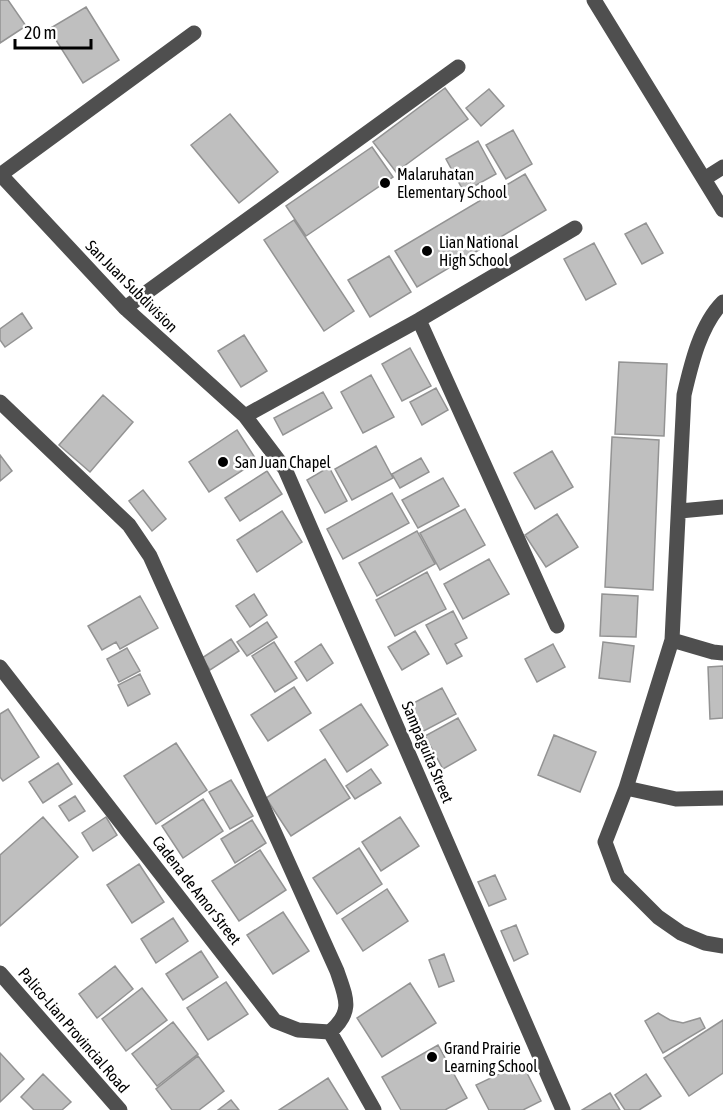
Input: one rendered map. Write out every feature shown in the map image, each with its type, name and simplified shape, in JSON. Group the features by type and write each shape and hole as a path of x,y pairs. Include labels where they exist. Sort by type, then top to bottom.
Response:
{"street":[{"path":"594,0 723,210"},
{"path":"0,175 194,33"},
{"path":"125,308 458,67"},
{"path":"704,179 723,167"},
{"name":"San Juan Subdivision","path":"0,175 125,308 245,416"},
{"path":"245,416 419,320 575,228"},
{"path":"723,302 716,310 692,359 684,395 672,640 626,788 605,842 618,877 658,918 681,933 705,943 723,946"},
{"path":"419,320 557,626"},
{"path":"0,402 129,525 150,556 337,970 345,995 346,1007 343,1020 330,1032 374,1110"},
{"name":"Sampaguita Street","path":"245,416 285,469 563,1110"},
{"path":"680,511 723,507"},
{"path":"672,640 723,653"},
{"name":"Cadena de Amor Street","path":"0,667 275,1021 298,1030 330,1032"},
{"path":"626,788 676,799 723,798"},
{"name":"Palico-Lian Provincial Road","path":"0,973 120,1110"}],"building":[{"path":"0,0 8,0 26,26 0,43"},
{"path":"86,7 119,60 83,83 49,29"},
{"path":"445,88 468,119 396,172 373,142"},
{"path":"489,89 504,106 481,126 466,108"},
{"path":"230,114 278,172 239,203 191,145"},
{"path":"513,130 532,164 506,179 486,145"},
{"path":"478,141 496,174 464,192 446,159"},
{"path":"372,147 393,177 306,236 286,206"},
{"path":"525,174 546,210 417,287 395,251"},
{"path":"294,220 354,311 324,331 264,240"},
{"path":"646,223 663,253 642,264 625,234"},
{"path":"594,243 616,284 586,300 564,259"},
{"path":"389,256 411,292 370,317 348,280"},
{"path":"22,313 32,328 5,347 0,340 0,329"},
{"path":"244,335 267,371 241,387 218,351"},
{"path":"410,348 431,386 402,401 382,364"},
{"path":"619,362 667,364 664,436 615,434"},
{"path":"371,375 394,417 363,433 341,392"},
{"path":"436,388 448,410 422,425 410,402"},
{"path":"323,392 332,408 283,435 274,418"},
{"path":"103,395 133,422 90,472 59,445"},
{"name":"San Juan Chapel","path":"237,430 257,461 209,492 189,462"},
{"path":"612,437 659,440 653,590 605,587"},
{"path":"376,446 393,478 352,500 335,469"},
{"path":"552,451 573,487 535,509 514,473"},
{"path":"0,455 12,471 0,481"},
{"path":"421,458 429,472 400,488 392,474"},
{"path":"329,467 347,501 325,513 307,480"},
{"path":"267,471 282,494 240,521 225,498"},
{"path":"443,478 459,506 418,528 402,500"},
{"path":"143,490 166,519 152,531 129,501"},
{"path":"392,493 409,523 343,559 327,529"},
{"path":"465,509 485,545 440,570 420,533"},
{"path":"282,511 302,542 257,572 237,540"},
{"path":"557,514 578,547 546,567 525,535"},
{"path":"417,531 435,564 377,596 359,563"},
{"path":"489,559 509,594 463,619 444,584"},
{"path":"427,572 446,609 395,636 376,600"},
{"path":"254,594 267,615 250,627 236,606"},
{"path":"602,594 638,596 636,637 600,636"},
{"path":"140,596 158,628 120,649 116,642 102,650 88,626"},
{"path":"453,611 467,638 455,644 462,656 447,664 426,625"},
{"path":"267,622 277,637 247,656 237,642"},
{"path":"415,631 429,654 402,670 388,647"},
{"path":"231,639 239,651 210,670 202,658"},
{"path":"274,642 297,678 275,692 252,656"},
{"path":"603,642 634,646 630,682 599,678"},
{"path":"321,644 333,663 307,681 295,662"},
{"path":"553,644 565,667 537,682 525,659"},
{"path":"127,648 140,671 119,682 107,659"},
{"path":"723,666 723,718 710,719 708,667"},
{"path":"140,674 150,694 128,706 118,685"},
{"path":"294,687 311,713 268,741 251,715"},
{"path":"442,688 456,714 418,734 404,708"},
{"path":"361,704 388,745 347,772 320,730"},
{"path":"8,709 39,757 3,781 0,777 0,714"},
{"path":"458,718 476,750 443,769 425,736"},
{"path":"554,735 596,752 580,792 538,775"},
{"path":"176,743 207,790 156,824 124,776"},
{"path":"325,759 350,798 291,836 266,798"},
{"path":"58,763 72,784 43,803 29,782"},
{"path":"371,769 381,783 355,799 346,786"},
{"path":"231,780 253,816 230,829 209,792"},
{"path":"75,796 85,811 69,821 59,806"},
{"path":"203,799 223,831 183,858 162,826"},
{"path":"43,817 78,857 0,926 0,855"},
{"path":"106,817 117,835 93,851 82,833"},
{"path":"400,817 419,846 381,871 362,842"},
{"path":"252,820 266,843 235,863 221,839"},
{"path":"359,848 382,884 337,914 313,878"},
{"path":"260,850 286,890 239,921 212,881"},
{"path":"139,864 164,902 132,923 107,885"},
{"path":"495,875 506,899 489,906 478,882"},
{"path":"387,889 408,921 363,951 342,919"},
{"path":"283,912 309,951 273,974 247,935"},
{"path":"173,918 188,941 156,963 141,939"},
{"path":"516,925 528,954 514,961 501,931"},
{"path":"201,951 218,977 183,1000 166,974"},
{"path":"444,954 454,981 439,987 429,960"},
{"path":"115,966 133,989 97,1018 79,994"},
{"path":"226,982 248,1014 208,1040 187,1008"},
{"path":"410,983 436,1023 382,1057 357,1018"},
{"path":"142,988 167,1020 126,1051 102,1019"},
{"path":"658,1013 670,1020 683,1023 700,1018 705,1028 663,1053 645,1021"},
{"path":"723,1020 723,1073 689,1096 664,1058"},
{"path":"173,1022 198,1054 157,1086 132,1054"},
{"name":"Grand Prairie Learning School","path":"438,1045 467,1098 445,1110 401,1110 382,1077"},
{"path":"0,1053 24,1079 0,1102"},
{"path":"198,1056 224,1091 199,1110 172,1110 156,1089"},
{"path":"522,1063 541,1101 523,1110 489,1110 476,1085"},
{"path":"43,1074 71,1102 62,1110 34,1110 21,1097"},
{"path":"646,1074 661,1096 639,1110 625,1110 615,1095"},
{"path":"328,1078 348,1110 279,1110"},
{"path":"610,1093 620,1110 582,1110"},
{"path":"231,1100 239,1110 218,1110"}],"place":[{"name":"Malaruhatan Elementary School","path":"385,183"},
{"name":"Lian National High School","path":"427,251"},
{"name":"San Juan Chapel","path":"223,462"},
{"name":"Grand Prairie Learning School","path":"432,1057"}]}
